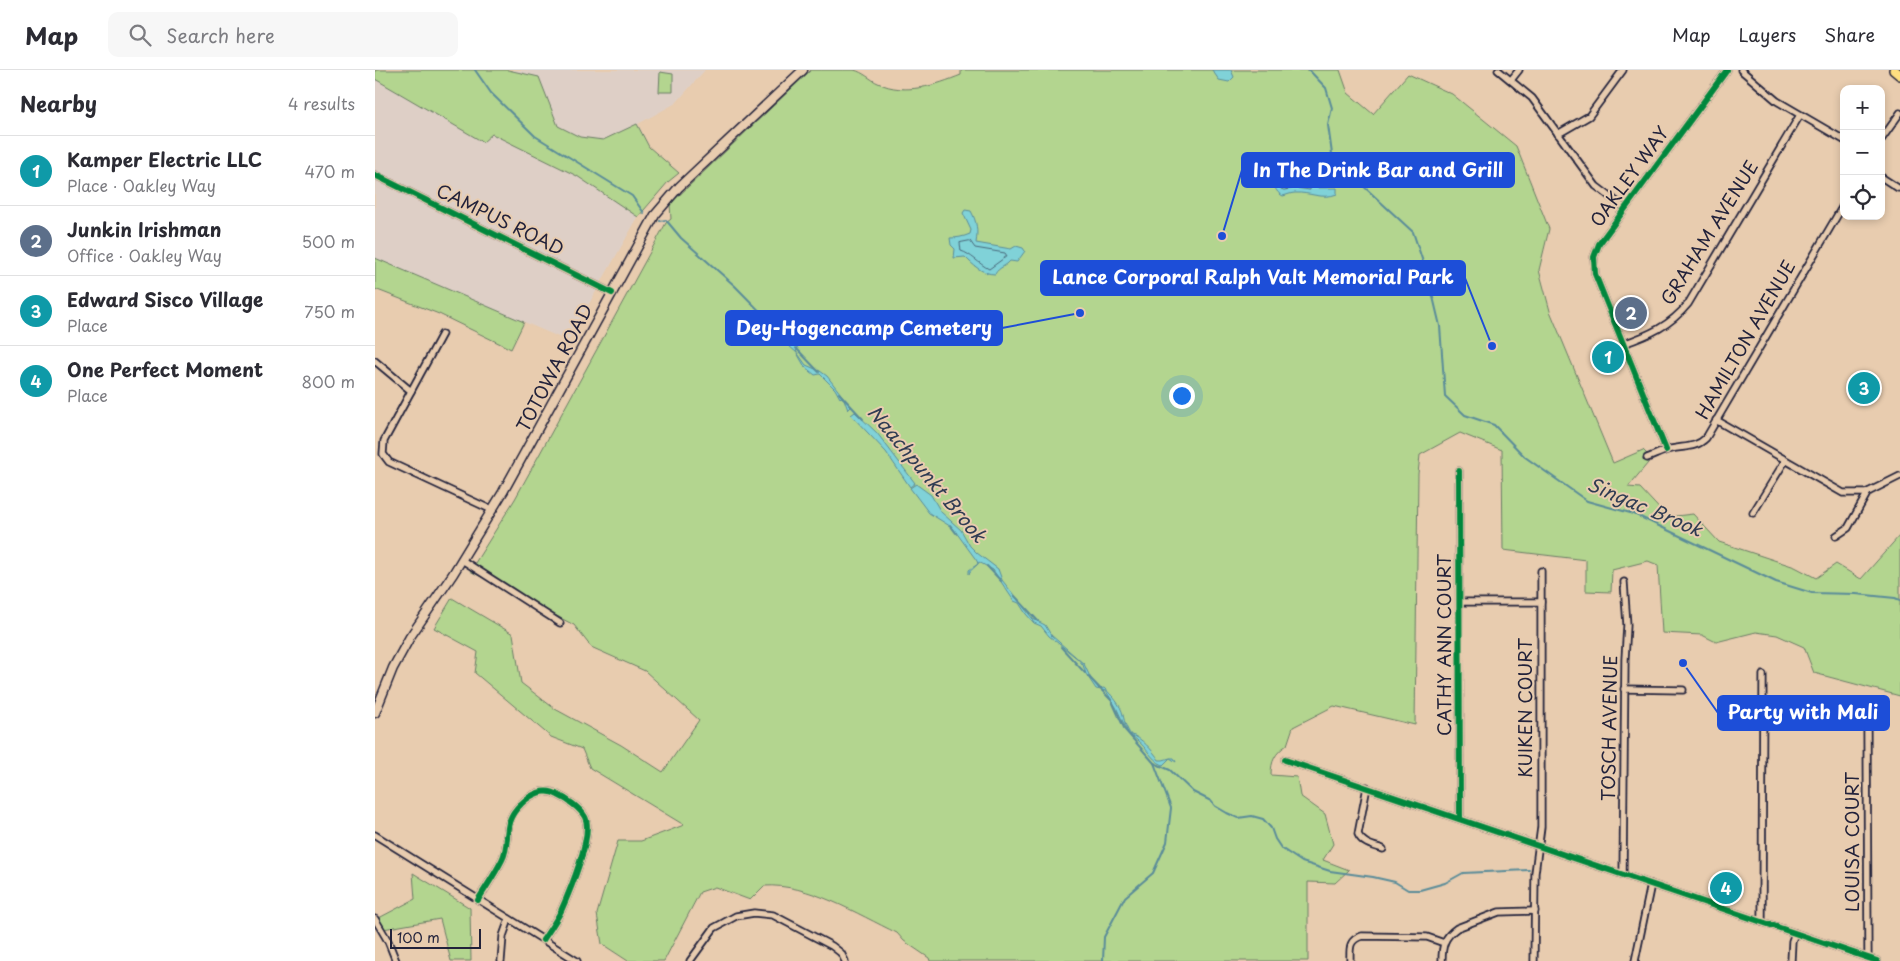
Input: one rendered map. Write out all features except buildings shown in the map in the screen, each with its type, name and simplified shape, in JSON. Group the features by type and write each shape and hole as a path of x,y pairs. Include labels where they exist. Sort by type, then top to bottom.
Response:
{"main road":[{"name":"TOTOWA ROAD","path":"375,713 393,668 410,636 462,560 526,453 632,254 661,207 699,168 803,70"},
{"path":"1894,70 1900,75"}],"street":[{"path":"1498,70 1532,98 1596,186 1625,208"},
{"path":"1511,80 1519,70"},
{"path":"1558,134 1589,116 1623,70"},
{"name":"OAKLEY WAY","path":"1666,450 1595,274 1594,256 1599,244 1727,70"},
{"path":"1741,70 1777,101 1840,138"},
{"path":"1885,134 1900,113"},
{"name":"GRAHAM AVENUE","path":"1623,344 1664,326 1688,304 1800,115"},
{"name":"CAMPUS ROAD","path":"375,175 612,293"},
{"path":"1885,180 1898,188"},
{"name":"HAMILTON AVENUE","path":"1647,458 1666,450 1697,445 1706,438 1840,211"},
{"path":"443,334 384,441 382,450 389,462 492,510"},
{"path":"375,361 411,391"},
{"path":"1716,420 1835,490 1850,494 1868,492 1900,476"},
{"path":"1753,513 1785,461"},
{"name":"CATHY ANN COURT","path":"1459,471 1460,819"},
{"path":"1836,536 1848,528 1868,492"},
{"path":"462,560 560,623"},
{"name":"KUIKEN COURT","path":"1534,961 1535,873 1539,846 1541,571"},
{"name":"TOSCH AVENUE","path":"1623,874 1624,689 1627,626 1624,582"},
{"path":"1460,602 1541,602"},
{"path":"1762,922 1763,675"},
{"path":"1624,689 1683,690"},
{"name":"LOUISA COURT","path":"1867,726 1869,958"},
{"path":"1285,760 1877,961"},
{"path":"1367,787 1358,834 1361,840 1383,849"},
{"path":"478,900 502,860 508,823 520,805 532,795 545,791 558,794 579,810 585,818 587,839 561,912 543,940"},
{"path":"375,835 577,961"},
{"path":"1635,961 1651,884"},
{"path":"1442,961 1444,943 1447,936 1457,928 1505,911 1535,911"},
{"path":"690,961 714,928 736,916 754,913 773,915 832,946 841,953 845,961"},
{"path":"375,919 388,941 395,961"},
{"path":"501,961 503,936 509,919"},
{"path":"1791,961 1792,941 1795,933"},
{"path":"1350,961 1350,946 1353,939 1362,936 1427,937 1444,943"}],"shaded area":[{"path":"375,70 705,70 676,103 638,124 649,147 679,173 668,182 638,217 568,341 375,258"}],"green space":[{"path":"375,70 508,70 539,77 558,126 580,137 603,140 637,124 649,147 679,173 668,182 638,217 577,176 492,134 483,142 375,79"},
{"path":"811,70 854,70 888,87 910,89 951,79 961,75 961,70 1340,70 1348,93 1373,114 1408,74 1452,94 1516,146 1549,229 1539,270 1550,311 1613,463 1643,450 1650,457 1648,463 1628,487 1640,488 1667,517 1693,514 1719,542 1795,567 1816,578 1836,564 1861,579 1900,535 1900,696 1814,673 1804,647 1777,635 1756,632 1716,642 1702,635 1662,633 1658,565 1648,561 1612,570 1611,592 1586,591 1586,560 1503,550 1502,450 1460,433 1420,455 1418,474 1415,725 1334,706 1293,727 1287,745 1279,751 1273,761 1271,775 1297,777 1300,796 1325,814 1333,844 1323,860 1349,870 1335,883 1308,882 1308,961 930,961 929,958 904,941 897,933 832,901 798,889 764,886 750,900 715,887 700,892 664,961 628,961 602,944 597,914 618,841 641,841 684,825 590,768 582,749 551,737 475,673 478,652 434,628 452,598 513,634 521,683 555,709 621,745 663,772 699,720 645,671 591,647 574,625 470,571 515,499 666,223 671,219 670,204"},
{"path":"660,72 673,74 673,92 659,92"},
{"path":"375,258 524,322 511,349 439,314 375,289"},
{"path":"413,873 470,908 471,961 451,961 440,919 383,929 377,919 415,899"}],"water":[{"path":"1212,70 1231,70 1234,77 1229,82 1219,80"},
{"path":"1319,166 1322,169 1317,174 1316,185 1318,188 1337,188 1337,194 1321,196 1295,193 1283,196 1278,192 1273,178 1275,174 1285,169"},
{"path":"965,210 971,211 975,219 976,243 1011,249 1016,246 1023,248 1025,251 1017,262 1010,261 995,274 990,274 982,271 965,257 954,258 955,249 951,245 950,238 970,234 971,230 963,213"},
{"path":"795,342 798,349 796,351 806,365 827,376 851,407 848,410 844,399 840,398 835,389 820,374 815,375 805,367 797,353 789,346 789,343"},
{"path":"855,412 877,433 915,483 910,487 886,452 851,415"},
{"path":"916,484 931,495 941,512 961,530 970,546 998,569 1002,580 1033,619 1045,625 1051,635 1084,664 1091,679 1099,689 1104,688 1113,697 1122,711 1131,735 1142,741 1159,760 1170,758 1163,765 1158,763 1135,738 1129,735 1106,691 1096,689 1078,659 1049,636 1041,626 1034,623 1019,603 1014,601 993,570 979,562 978,564 953,528 929,513 910,488"}],"waterway":[{"name":"Naachpunkt Brook","path":"475,70 491,93 535,136 632,196 644,213"},
{"name":"Singac Brook","path":"1309,70 1326,88 1332,108 1328,125 1332,154 1346,170 1413,232 1429,280 1440,326 1445,396 1465,415 1494,425 1525,457 1587,501 1634,514 1776,582 1812,593 1856,594 1900,600"},
{"name":"Naachpunkt Brook","path":"660,221 666,220 681,238 735,286 791,343"},
{"name":"Naachpunkt Brook","path":"796,348 819,372"},
{"name":"Naachpunkt Brook","path":"839,393 863,419"},
{"name":"Naachpunkt Brook","path":"950,525 956,533"},
{"name":"Naachpunkt Brook","path":"987,566 1001,581"},
{"name":"Naachpunkt Brook","path":"1014,595 1038,621"},
{"name":"Naachpunkt Brook","path":"1061,647 1085,673"},
{"name":"Naachpunkt Brook","path":"1088,676 1112,701 1125,730 1154,763 1171,808 1167,842 1153,873 1125,897 1104,937 1103,961"},
{"name":"Naachpunkt Brook","path":"1154,763 1170,770 1193,792 1211,801 1215,806 1227,813 1238,818 1252,816 1263,819 1271,828 1281,848 1302,862 1330,871 1373,877 1395,882 1408,890 1420,890 1445,883 1463,873 1529,870"}],"cycle path":[{"path":"1666,450 1595,274 1594,257 1599,244 1727,70"},
{"path":"375,175 612,293"},
{"path":"1459,471 1460,819"},
{"path":"1285,760 1877,961"},
{"path":"478,900 502,860 505,853 508,825 521,804 534,795 543,792 553,793 565,799 577,807 585,817 587,825 586,836 579,864 565,902 543,940"}],"place":[{"name":"In The Drink Bar and Grill","path":"1222,236"},
{"name":"Dey-Hogencamp Cemetery","path":"1080,313"},
{"name":"Junkin Irishman","path":"1631,313"},
{"name":"Lance Corporal Ralph Valt Memorial Park","path":"1492,346"},
{"name":"Kamper Electric LLC","path":"1608,357"},
{"name":"Edward Sisco Village","path":"1864,388"},
{"name":"Party with Mali","path":"1683,663"},
{"name":"One Perfect Moment","path":"1726,888"}]}
